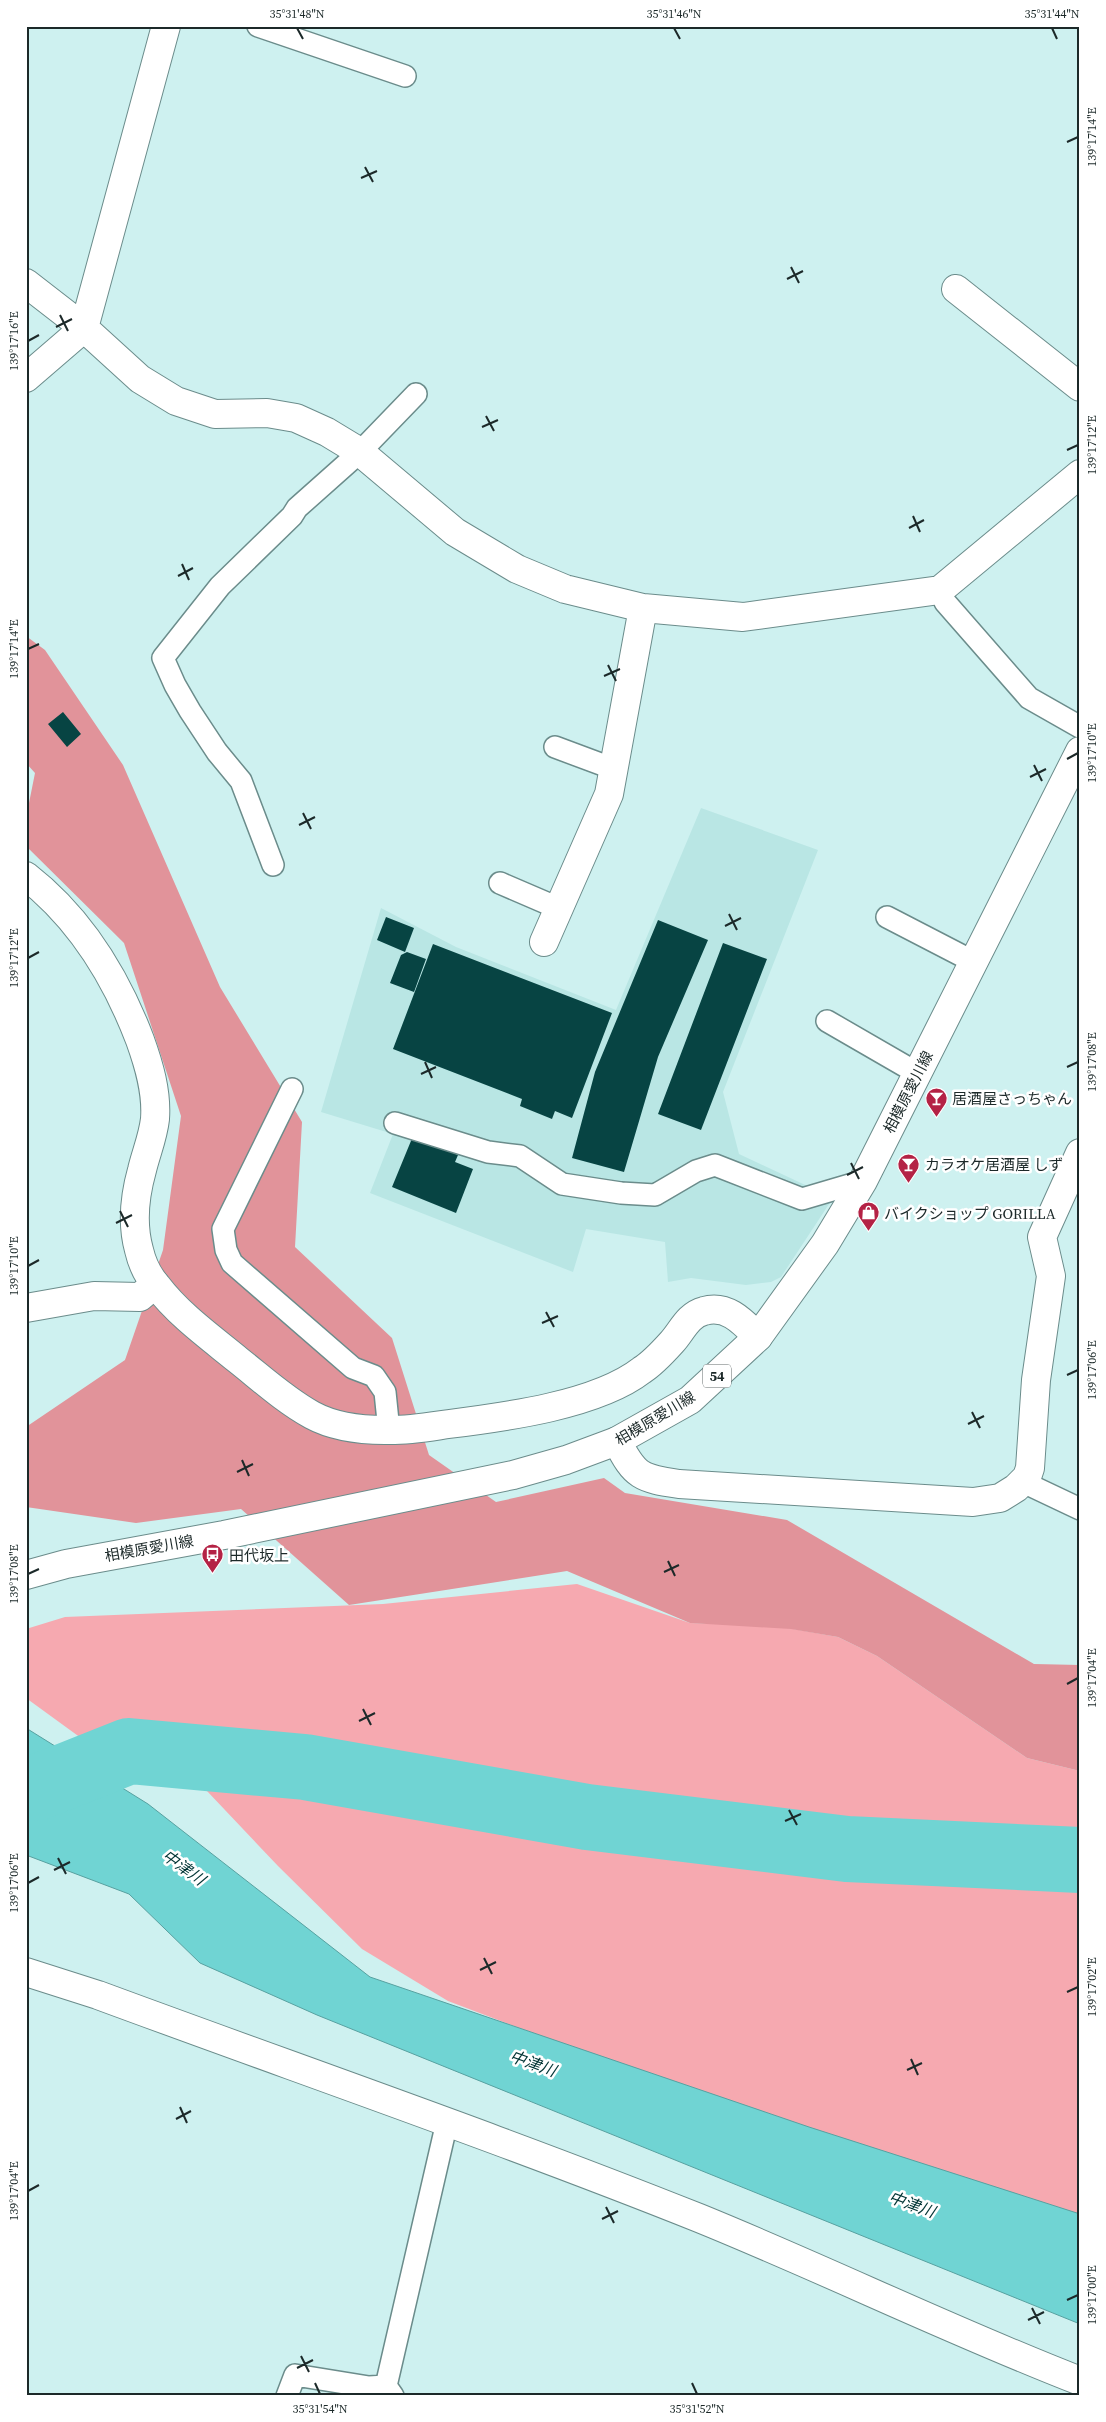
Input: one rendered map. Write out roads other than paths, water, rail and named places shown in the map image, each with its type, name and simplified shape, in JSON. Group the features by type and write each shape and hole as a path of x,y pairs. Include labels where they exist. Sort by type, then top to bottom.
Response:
{"street":[{"path":"26,378 84,328 166,26"},
{"path":"26,283 84,328 140,379 176,401 215,414 267,413 296,418 327,432 360,452 455,532 517,569 565,589 643,608 743,617 940,590 1080,474"},
{"path":"956,289 1013,319 1080,387"},
{"path":"544,942 609,794 643,608"},
{"name":"相模原愛川線","path":"26,1575 66,1564 224,1535 514,1475 566,1460 617,1441 690,1400 758,1337 825,1244 863,1181 1080,751"},
{"path":"26,876 47,892 100,957 121,993 146,1058 154,1088 155,1118 136,1202 139,1251 144,1267 155,1284 192,1322 260,1378 313,1416 336,1424 389,1431 531,1412 602,1391 642,1371 673,1342 689,1320 701,1311 714,1309 734,1314 758,1337"},
{"path":"617,1441 633,1469 644,1477 679,1484 973,1502 1000,1498 1016,1488 1027,1477 1032,1458 1036,1380 1051,1276 1042,1237 1080,1153"},
{"path":"26,1308 94,1296 140,1297 155,1284"},
{"path":"26,1972 98,1995 447,2122 702,2220 914,2312 1080,2381"}],"lane":[{"path":"258,26 405,76"},
{"path":"273,865 241,781 217,752 190,711 175,685 163,658 220,586 292,516 297,508 360,452 416,394"},
{"path":"940,590 944,602 1029,698 1080,727"},
{"path":"555,747 614,769"},
{"path":"500,883 558,908"},
{"path":"887,917 974,962"},
{"path":"827,1021 917,1074"},
{"path":"292,1089 223,1229 226,1250 232,1263 353,1368 374,1376 385,1392 389,1431"},
{"path":"395,1123 488,1152 520,1156 562,1184 621,1193 655,1195 696,1171 715,1165 775,1186 802,1199 863,1181"},
{"path":"1023,1482 1080,1509"},
{"path":"287,2396 295,2375 390,2391 447,2122"}],"water":[{"name":"中津川","path":"26,1728 148,1804 370,1977 809,2127 1080,2214 1080,2324 317,2015 200,1963 129,1894 26,1855"}],"waterway":[{"path":"36,1788 129,1751 305,1767 587,1817 847,1849 1080,1860"}],"place":[{"name":"居酒屋さっちゃん","path":"936,1117"},
{"name":"カラオケ居酒屋 しず","path":"909,1183"},
{"name":"バイクショップ GORILLA","path":"868,1232"},
{"name":"田代坂上","path":"213,1574"}]}
